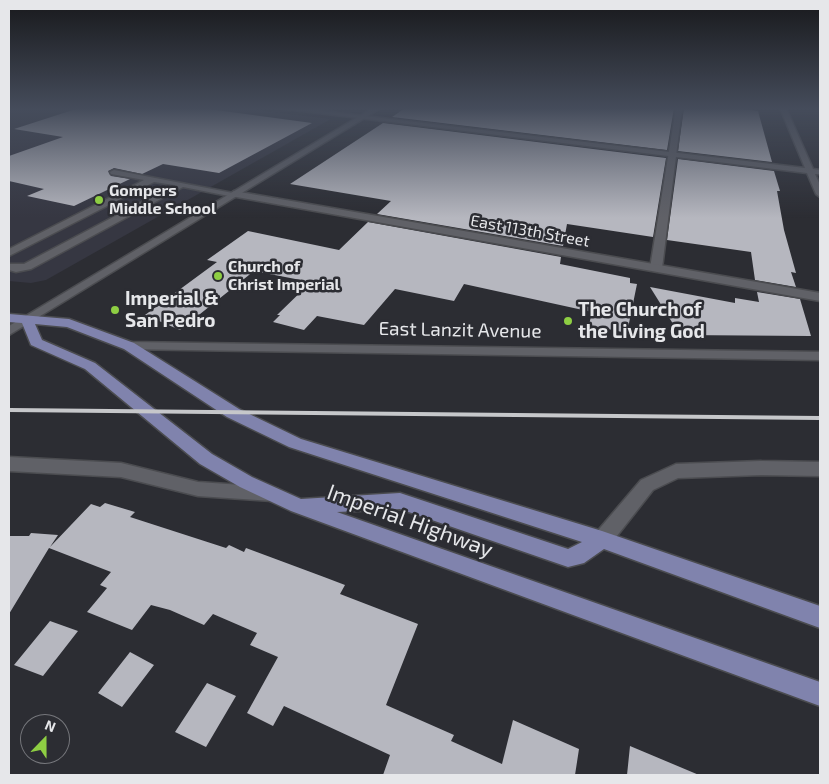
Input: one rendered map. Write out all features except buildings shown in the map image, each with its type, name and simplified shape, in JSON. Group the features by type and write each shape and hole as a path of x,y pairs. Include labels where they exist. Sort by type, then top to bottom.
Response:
{"main road":[{"name":"Imperial Highway","path":"18,319 69,323 129,346 233,412 295,443 602,540 820,617"},
{"name":"Imperial Highway","path":"18,319 36,342 90,366 206,459 272,494 298,506 820,694"},
{"path":"298,506 400,501 568,558 577,557 602,540"}],"street":[{"path":"9,331 18,319 317,145"},
{"path":"586,145 820,172"},
{"path":"656,268 675,145"},
{"path":"799,145 820,194"},
{"name":"East 113th Street","path":"114,172 820,297"},
{"path":"9,253 153,179"},
{"path":"9,267 16,269 28,267 183,184"},
{"path":"126,193 156,199"},
{"name":"East Lanzit Avenue","path":"129,346 820,356"},
{"path":"9,464 121,470 198,489 272,494"},
{"path":"602,540 647,485 676,471 761,468 820,469"}],"shaded area":[{"name":"Gompers Middle School","path":"9,145 286,145 46,280 31,283 9,281"}],"railway":[{"path":"9,410 820,418"}],"place":[{"name":"Gompers Middle School","path":"99,200"},
{"name":"Church of Christ Imperial","path":"218,276"},
{"name":"Imperial & San Pedro","path":"115,310"},
{"name":"The Church of the Living God","path":"568,321"}]}
